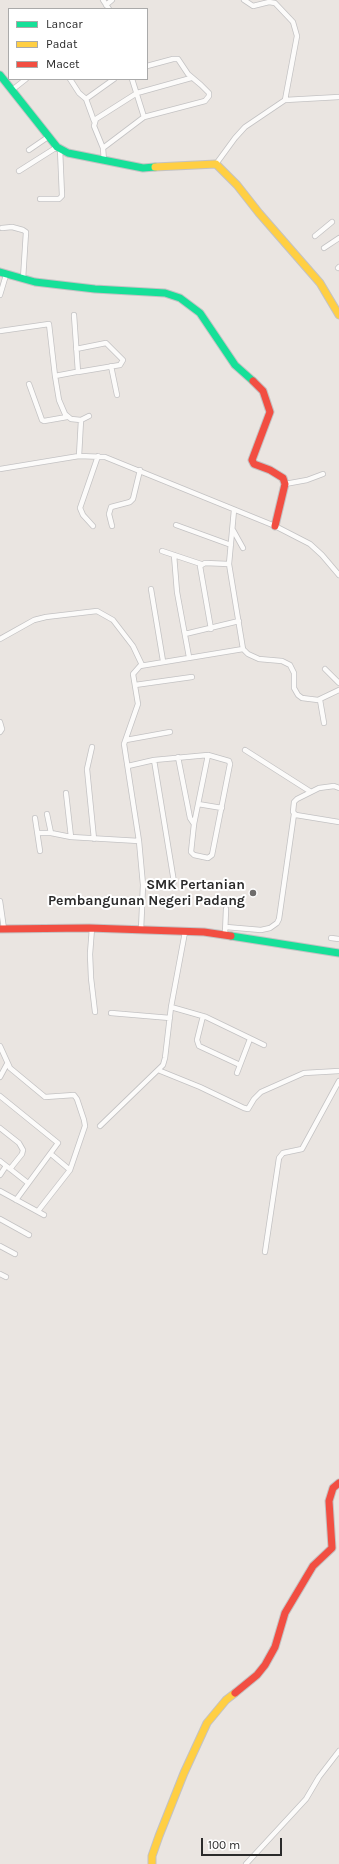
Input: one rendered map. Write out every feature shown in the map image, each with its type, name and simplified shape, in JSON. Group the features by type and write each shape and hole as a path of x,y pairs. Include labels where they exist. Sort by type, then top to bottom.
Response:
{"street":[{"path":"103,0 108,7 112,0"},
{"path":"244,0 253,6 269,2 275,3 293,22 297,36 285,100"},
{"path":"103,148 144,117 205,101 208,98 209,93 195,79 191,78 178,59 176,58 148,66"},
{"path":"0,76 48,137 59,148 68,153 143,168 216,164 238,185 259,213 320,283 339,315"},
{"path":"94,121 137,93 191,78"},
{"path":"12,90 25,80"},
{"path":"71,80 79,93 86,99 94,121 94,126 103,148 104,161"},
{"path":"86,99 103,85 112,80"},
{"path":"132,80 144,117"},
{"path":"216,164 235,138 246,127 285,100 339,97"},
{"path":"29,150 48,137"},
{"path":"19,171 59,148"},
{"path":"40,199 59,199 62,196 59,148"},
{"path":"314,236 332,222"},
{"path":"2,228 12,227 26,232 23,279"},
{"path":"324,248 339,238"},
{"path":"0,295 3,273 35,282 95,289 166,293 180,298 190,304 206,320 235,365 254,381 262,391 270,412 252,460 254,464 270,470 283,478 285,484 275,526"},
{"path":"74,315 78,372"},
{"path":"0,331 49,324 59,400 67,417"},
{"path":"55,376 120,365 123,360 106,343 76,349"},
{"path":"111,366 118,395"},
{"path":"29,384 42,420 44,421 67,417 81,420 89,416"},
{"path":"79,456 81,420"},
{"path":"0,469 79,456 98,456 140,470 275,526 310,544 322,555 339,575"},
{"path":"93,526 83,515 80,508 98,456"},
{"path":"112,526 109,514 111,507 130,502 133,499 140,470"},
{"path":"285,484 307,480 323,474"},
{"path":"234,510 229,564 243,650 260,659 282,661 290,665 294,673 294,688 298,695 302,698 314,701 320,700 339,690"},
{"path":"176,525 231,545"},
{"path":"232,530 243,548"},
{"path":"162,551 201,564 229,564"},
{"path":"174,555 177,592 189,657"},
{"path":"201,564 200,567 210,628"},
{"path":"151,589 163,661"},
{"path":"0,639 34,620 46,617 97,611 113,620 126,636 142,665"},
{"path":"185,634 239,621"},
{"path":"141,930 143,886 139,842 124,744 138,704 133,674 142,665 243,650"},
{"path":"325,669 339,683"},
{"path":"135,685 192,677"},
{"path":"320,700 324,723"},
{"path":"0,722 2,729 0,732"},
{"path":"126,740 170,732"},
{"path":"92,747 87,769 94,838"},
{"path":"245,750 311,792"},
{"path":"128,766 154,760 208,755 228,760 230,762 222,808 212,855 210,858 191,853 194,824 208,755"},
{"path":"178,757 190,818 194,824"},
{"path":"143,886 170,886 174,882 154,760"},
{"path":"226,927 260,930 270,928 277,923 279,919 294,814 294,802 319,788 334,786 339,788"},
{"path":"66,793 71,837"},
{"path":"198,804 222,808"},
{"path":"47,814 51,833"},
{"path":"294,814 339,822"},
{"path":"35,818 40,851"},
{"path":"38,834 51,833 71,837 139,842"},
{"path":"0,901 2,929 92,928 225,934 339,953"},
{"path":"225,934 226,909"},
{"path":"92,928 90,954 95,1012"},
{"path":"100,1126 158,1070 165,1058 171,1007 185,932"},
{"path":"331,938 339,939"},
{"path":"171,1007 203,1016 264,1045"},
{"path":"111,1013 170,1018"},
{"path":"203,1016 197,1040 199,1046 240,1065"},
{"path":"237,1073 250,1039"},
{"path":"0,1046 7,1064 45,1097 71,1094 76,1097 85,1126 70,1170 38,1211"},
{"path":"0,1077 7,1064"},
{"path":"158,1070 200,1087 244,1108 248,1108 260,1092 304,1073 339,1071"},
{"path":"265,1252 279,1158 283,1153 302,1149 339,1081"},
{"path":"0,1096 58,1141 58,1146 16,1200"},
{"path":"0,1128 19,1143 23,1150 22,1154 0,1175"},
{"path":"51,1154 70,1170"},
{"path":"0,1161 28,1183"},
{"path":"0,1191 44,1215"},
{"path":"0,1219 29,1235"},
{"path":"0,1246 15,1254"},
{"path":"0,1274 6,1277"},
{"path":"152,1864 152,1856 159,1836 184,1773 207,1723 226,1700 257,1674 265,1665 275,1647 288,1607 313,1566 335,1547 328,1516 329,1501 333,1488 339,1483"},
{"path":"246,1864 262,1849 306,1799 319,1777 339,1751"}],"traffic: fast":[{"path":"0,75 57,147 68,153 143,168 155,167"},
{"path":"0,272 35,282 95,289 165,293 180,298 200,313 235,365 253,381"},
{"path":"231,936 339,953"}],"traffic: slow":[{"path":"155,167 216,164 237,185 259,213 320,283 339,315"},
{"path":"152,1864 152,1856 159,1836 184,1773 207,1723 226,1700 235,1693"}],"traffic: jam":[{"path":"253,381 263,391 270,412 252,460 254,464 270,470 283,478 285,484 275,526"},
{"path":"0,929 89,928 204,932 231,936"},
{"path":"235,1693 257,1675 265,1665 275,1647 285,1613 313,1566 332,1548 329,1501 333,1488 339,1483"}],"place":[{"name":"SMK Pertanian Pembangunan Negeri Padang","path":"253,893"}]}
